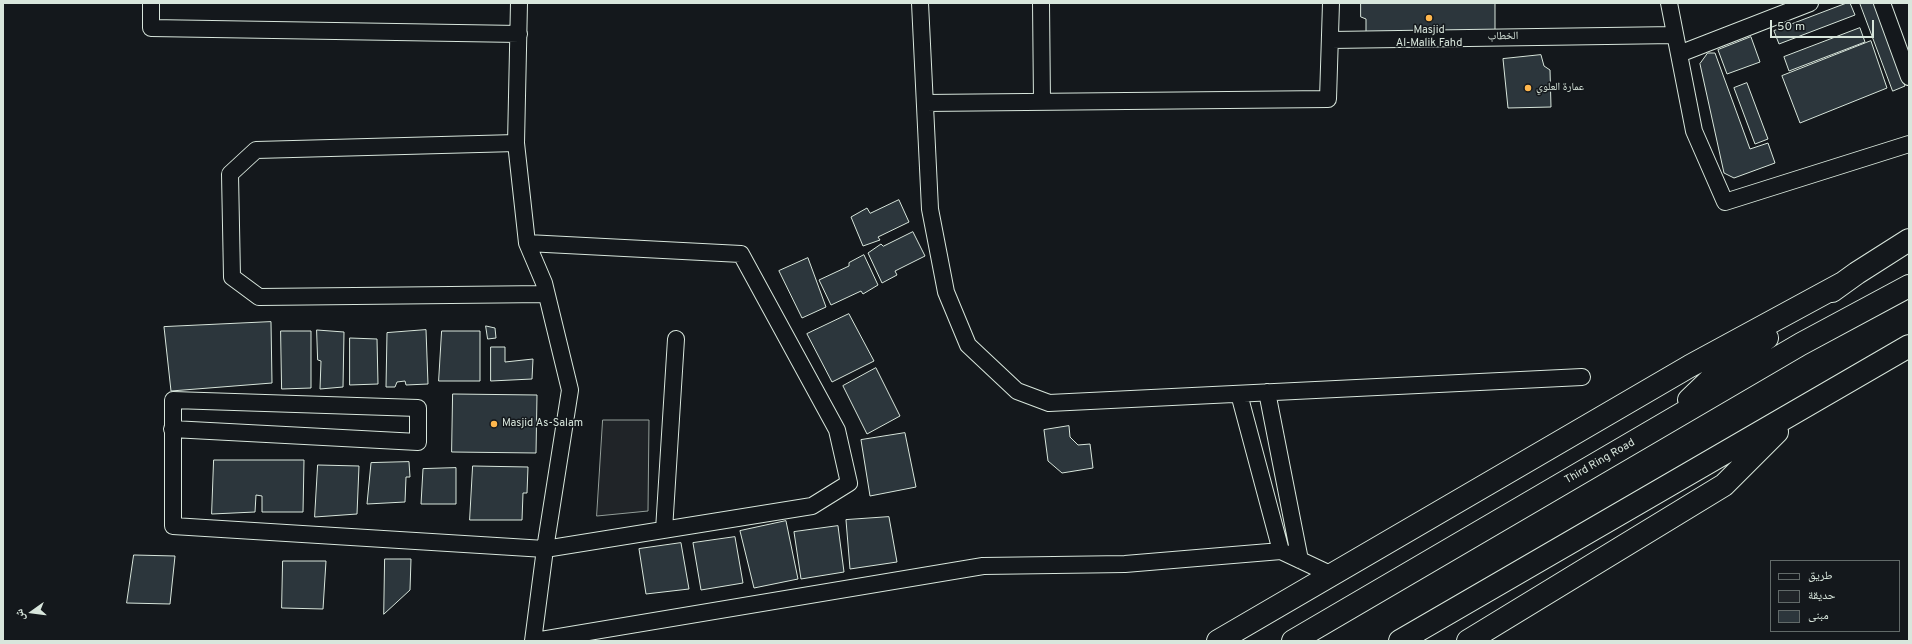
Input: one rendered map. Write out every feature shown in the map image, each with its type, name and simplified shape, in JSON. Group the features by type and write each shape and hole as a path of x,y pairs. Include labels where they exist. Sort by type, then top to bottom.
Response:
{"highway":[{"path":"1662,426 1715,375 1843,283 1909,240"},
{"path":"1218,641 1690,366 1843,283"},
{"name":"Third Ring Road","path":"1293,641 1801,344 1909,286"},
{"path":"1400,641 1796,411 1905,350"},
{"path":"1468,641 1724,485 1796,411"}],"street":[{"path":"151,3 150,28 519,34"},
{"path":"520,3 516,142 527,243 544,283 570,390 545,549 534,641 983,566 1125,564 1281,551 1332,575"},
{"path":"920,3 930,209 946,292 968,345 1017,391 1050,403 1582,377"},
{"path":"1041,3 1042,102"},
{"path":"925,103 1328,99 1331,3"},
{"path":"1669,3 1694,131 1725,202 1909,144"},
{"path":"1679,54 1810,3"},
{"path":"1882,3 1909,77"},
{"name":"الخطاب","path":"1331,40 1675,35"},
{"path":"516,142 256,150 230,174 232,277 259,297 546,294"},
{"path":"172,429 418,442 418,408 173,400 172,429 173,526 545,549 812,506 849,483 837,430 741,254 527,243"},
{"path":"664,530 676,339"},
{"path":"1267,392 1300,560"},
{"path":"1239,394 1281,551"}],"green space":[{"path":"603,420 649,420 648,511 597,516"}],"building":[{"name":"Masjid Al-Malik Fahd","path":"1361,3 1495,3 1495,31 1366,33 1366,19 1361,17"},
{"path":"1850,3 1855,15 1779,44 1774,31"},
{"path":"1860,3 1874,3 1905,86 1893,91"},
{"path":"1860,28 1865,42 1789,71 1784,57"},
{"path":"1751,37 1760,62 1727,74 1718,50"},
{"path":"1871,41 1887,88 1800,123 1782,76"},
{"path":"1708,53 1715,53 1750,149 1768,143 1775,163 1734,178 1724,173 1700,64"},
{"name":"عمارة العلوي","path":"1541,55 1544,66 1550,70 1551,107 1508,108 1503,59"},
{"path":"1747,83 1768,139 1755,144 1734,88"},
{"path":"899,200 909,222 878,237 880,240 863,246 851,217 867,208 870,213"},
{"path":"913,232 925,256 895,271 897,275 882,283 868,253 881,244 883,246"},
{"path":"864,255 878,285 863,294 861,291 831,305 819,280 849,266 849,263"},
{"path":"808,258 826,307 802,318 779,271"},
{"path":"849,314 874,361 832,382 807,334"},
{"path":"271,322 272,383 171,391 164,327"},
{"path":"486,326 495,328 496,338 488,339"},
{"path":"317,330 344,332 343,387 320,389 321,361 318,360"},
{"path":"426,330 428,384 406,385 405,381 397,382 395,387 386,387 387,333"},
{"path":"281,331 311,331 311,388 282,389"},
{"path":"442,331 480,331 480,381 439,381"},
{"path":"350,338 377,339 378,384 350,385"},
{"path":"491,347 505,347 505,362 533,359 532,379 491,381"},
{"path":"876,368 900,416 867,434 843,386"},
{"name":"Masjid As-Salam","path":"453,394 537,395 536,453 452,452"},
{"path":"1069,426 1070,437 1078,445 1090,444 1093,468 1062,473 1048,461 1044,430"},
{"path":"905,433 916,487 870,496 861,440"},
{"path":"214,460 304,460 303,512 262,512 262,496 256,495 255,512 212,514"},
{"path":"409,462 410,477 406,477 405,502 367,504 371,463"},
{"path":"318,465 359,466 357,514 315,517"},
{"path":"473,466 528,467 527,493 523,493 522,520 470,520"},
{"path":"456,468 456,504 421,504 423,469"},
{"path":"889,517 897,562 850,569 846,520"},
{"path":"786,521 798,579 754,588 740,531"},
{"path":"838,526 844,572 801,579 794,532"},
{"path":"735,537 743,583 701,590 693,543"},
{"path":"681,543 689,589 646,594 639,549"},
{"path":"134,555 175,556 170,604 127,603"},
{"path":"385,559 411,559 410,590 384,614"},
{"path":"283,561 326,561 323,609 282,608"}],"place":[{"name":"Masjid Al-Malik Fahd","path":"1429,18"},
{"name":"عمارة العلوي","path":"1528,88"},
{"name":"Masjid As-Salam","path":"494,424"}]}
